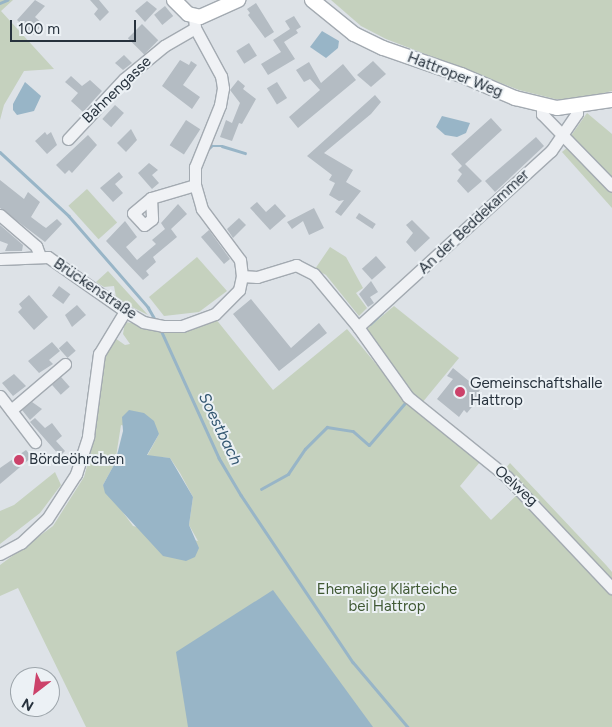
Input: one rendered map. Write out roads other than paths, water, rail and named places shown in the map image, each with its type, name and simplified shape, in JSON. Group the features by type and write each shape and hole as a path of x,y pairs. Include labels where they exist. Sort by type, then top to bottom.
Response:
{"main road":[{"path":"174,0 194,22 238,0"},
{"name":"Hattroper Weg","path":"312,0 354,34 383,48 542,106 575,108 612,100"}],"street":[{"name":"Bahnengasse","path":"68,139 124,80 194,22"},
{"path":"194,22 215,63 222,88 220,105 195,167 195,185 202,209 240,260 242,276 257,277 296,265 305,268 314,274 358,327"},
{"path":"542,106 542,114 612,186"},
{"name":"An der Beddekammer","path":"358,327 551,151 564,135 576,113 575,108"},
{"path":"151,198 195,185"},
{"path":"0,215 36,246 40,256"},
{"name":"Brückenstraße","path":"0,259 40,256 61,264 143,322 182,326 215,314 225,306 238,290 242,276"},
{"path":"0,554 21,543 47,519 76,474 88,436 99,354 125,311"},
{"name":"Oelweg","path":"358,327 408,397 507,476 612,588"},
{"path":"10,410 65,364"},
{"path":"0,396 35,442"}],"water":[{"path":"322,31 339,41 338,48 326,58 310,47"},
{"path":"25,82 41,96 34,111 17,115 13,110 13,104"},
{"path":"442,116 470,123 466,133 457,137 445,135 436,127"},
{"path":"129,410 144,413 154,421 159,434 147,455 170,458 193,497 189,525 199,548 195,557 186,561 163,556 105,493 103,485 115,463 123,431 122,417"},
{"path":"273,590 373,727 188,727 176,652"}],"waterway":[{"path":"0,3 7,0"},
{"path":"207,150 211,146 222,146 245,153"},
{"name":"Soestbach","path":"0,152 69,216 148,307 156,321"},
{"path":"370,324 382,313"},
{"name":"Soestbach","path":"161,330 219,458 241,495 353,662 408,727"},
{"path":"261,489 288,474 305,449 327,427 353,431 369,445 405,403"}],"place":[{"name":"Gemeinschaftshalle Hattrop","path":"460,392"},
{"name":"Bördeöhrchen","path":"19,460"}],"park label":[{"name":"Ehemalige Klärteiche bei Hattrop","path":"387,598"}]}
